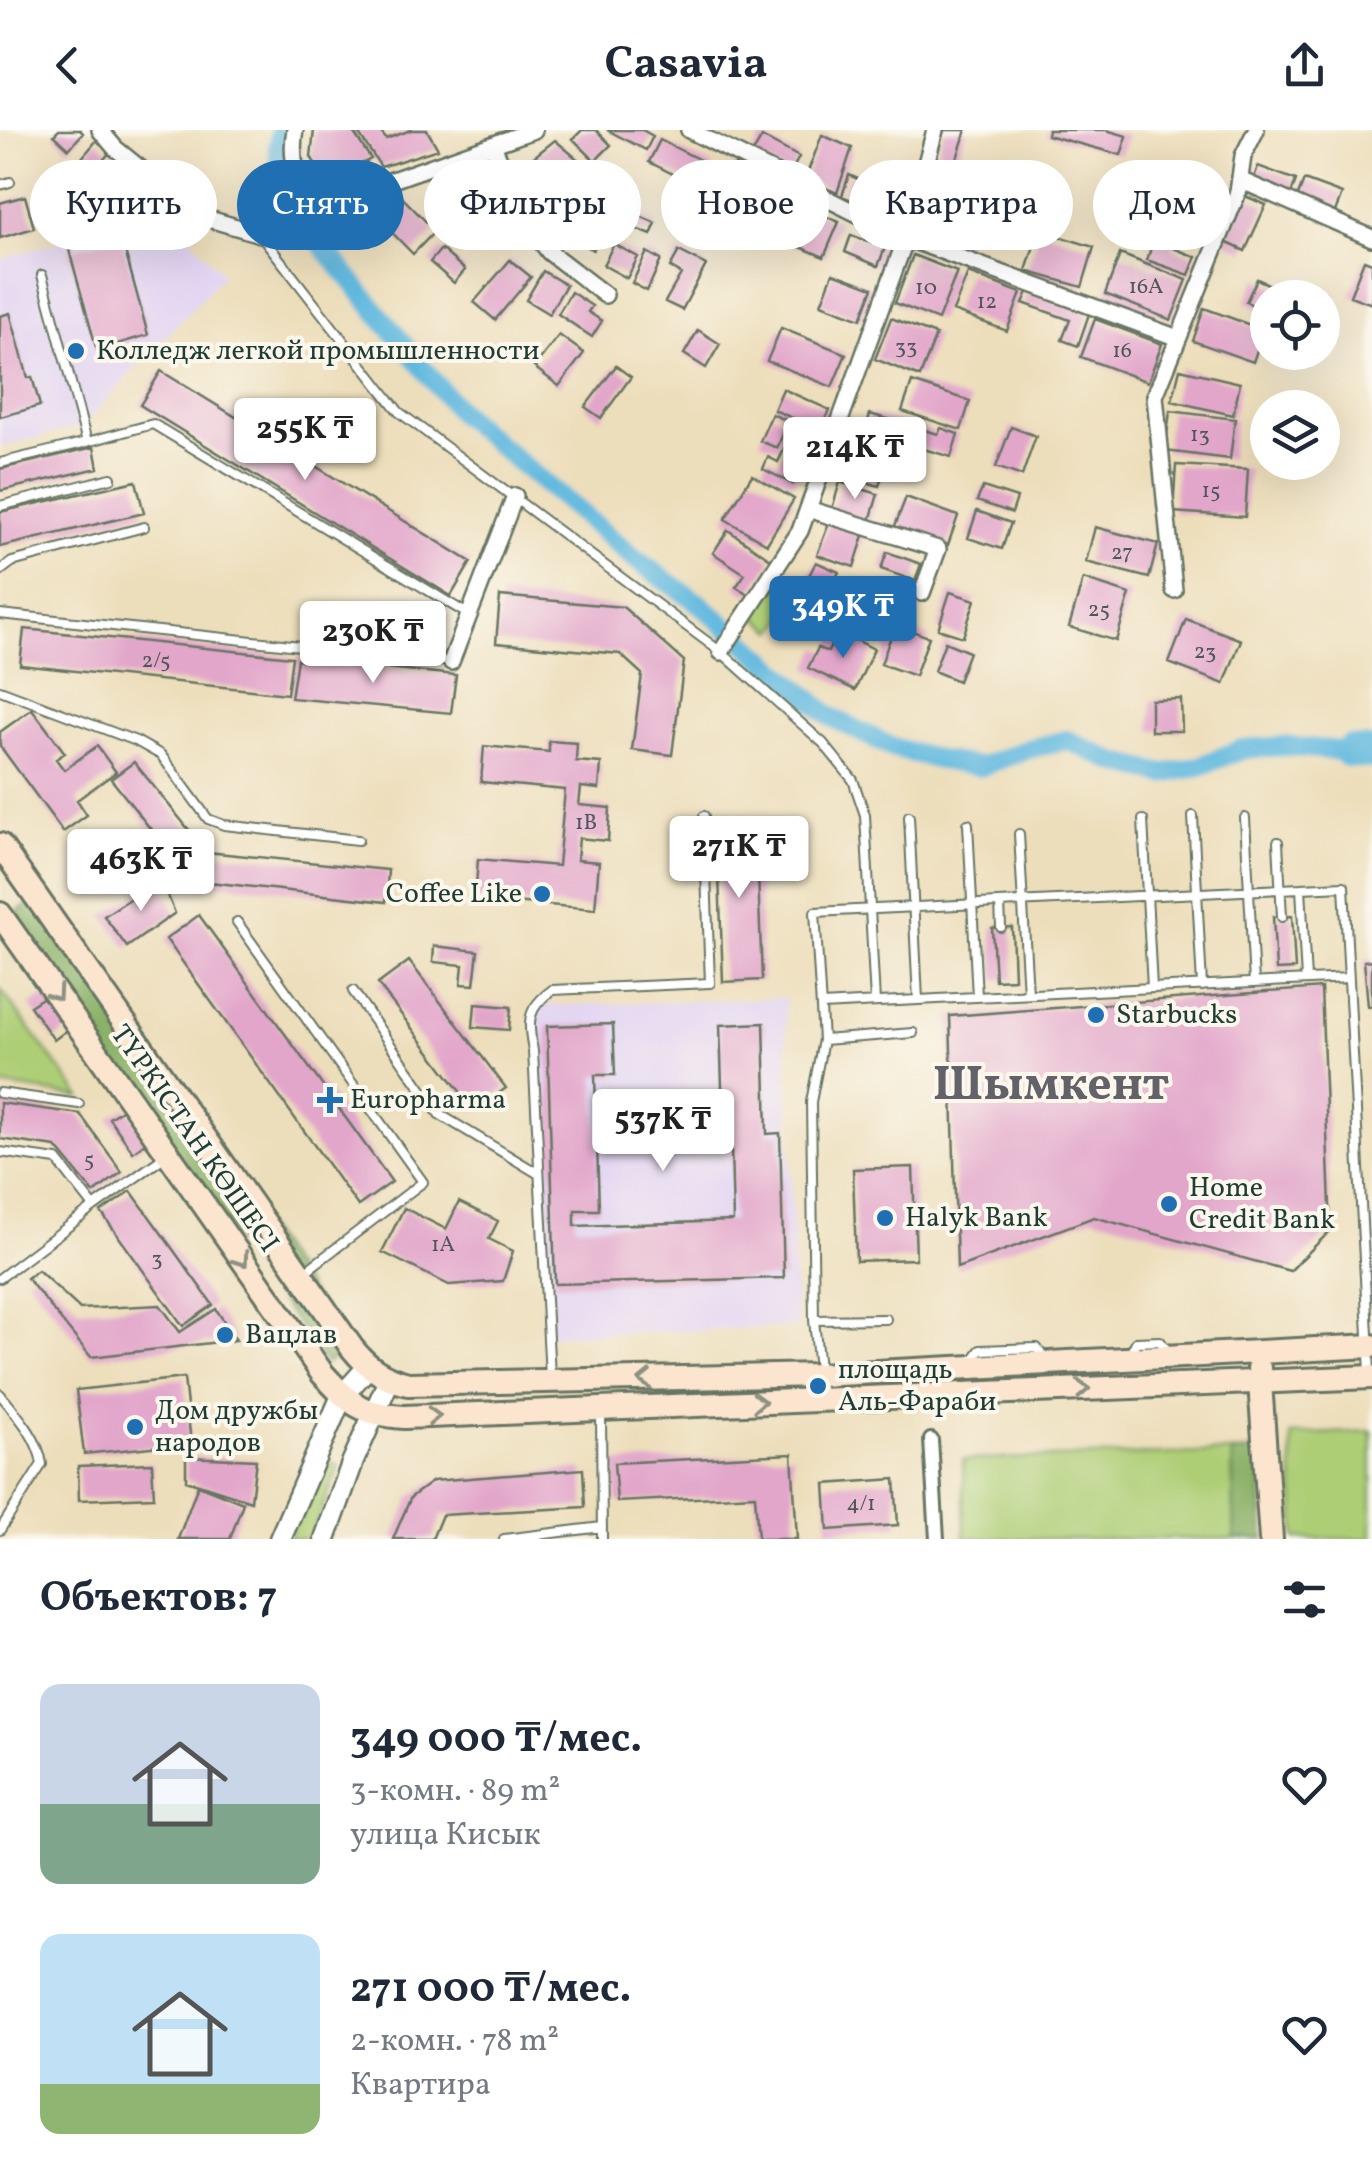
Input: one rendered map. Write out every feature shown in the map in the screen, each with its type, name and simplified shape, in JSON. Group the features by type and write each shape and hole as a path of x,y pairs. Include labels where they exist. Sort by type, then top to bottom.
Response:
{"main road":[{"name":"ТҮРКІСТАН КӨШЕСІ","path":"0,845 368,1367"},
{"name":"ТҮРКІСТАН КӨШЕСІ","path":"0,914 342,1396"},
{"path":"368,1367 389,1380 408,1384 551,1382 819,1375 1370,1346"},
{"path":"1259,1354 1271,1539"},
{"path":"342,1396 373,1415 404,1417 1371,1377"}],"street":[{"path":"100,130 114,148 199,216 237,227"},
{"path":"294,160 291,151 295,130"},
{"path":"404,176 534,130"},
{"path":"689,130 849,210"},
{"path":"927,160 935,130"},
{"path":"1174,590 1155,396 1238,192 1243,156 1256,130"},
{"path":"502,141 493,146 533,231 550,252 605,295"},
{"path":"1240,180 1372,238"},
{"path":"721,651 800,532 902,250"},
{"path":"939,250 1178,338"},
{"path":"451,662 515,496"},
{"path":"808,509 938,549 922,593"},
{"path":"280,1539 342,1396 368,1367"},
{"path":"325,1539 352,1460 389,1380"},
{"path":"931,1440 936,1539"}],"lane":[{"path":"272,250 399,412 721,651 824,743 853,780 865,815 875,1002"},
{"path":"42,275 86,442"},
{"path":"0,463 153,424 469,615"},
{"path":"0,506 111,478"},
{"path":"0,571 12,562 144,526"},
{"path":"0,614 451,662"},
{"path":"0,690 136,740 161,756 208,819 224,826 358,840"},
{"path":"551,1382 528,1021 538,1000 552,990 710,983 704,816"},
{"path":"909,816 918,1000"},
{"path":"1193,816 1202,986"},
{"path":"1245,818 1254,983"},
{"path":"1143,820 1152,988"},
{"path":"968,824 977,997"},
{"path":"1019,834 1028,994"},
{"path":"1278,842 1282,917"},
{"path":"822,1400 814,1320 811,1102 824,1040 814,912 1344,886 1371,1377"},
{"path":"1301,888 1306,980"},
{"path":"1000,903 1002,927"},
{"path":"237,922 423,1182 302,1274"},
{"path":"821,1005 1349,978"},
{"path":"353,991 439,1114 539,1174"},
{"path":"824,1040 913,1033"},
{"path":"0,1093 79,1104"},
{"path":"0,1152 57,1160 94,1206"},
{"path":"0,1278 168,1155"},
{"path":"814,1320 886,1319"},
{"path":"0,1394 27,1428 41,1453 42,1464 0,1530"},
{"path":"601,1408 602,1539"},
{"path":"504,1539 602,1528"}],"shaded area":[{"name":"Колледж легкой промышленности","path":"30,250 201,250 223,275 82,426 0,447 0,259"},
{"path":"785,998 796,1327 549,1335 538,1006"}],"green space":[{"path":"779,583 800,600 774,631 753,614"},
{"path":"35,899 348,1347 326,1364 6,920"},
{"path":"0,989 81,1097 0,1085"},
{"path":"1372,1431 1372,1539 1296,1539 1291,1435"},
{"path":"1260,1451 1264,1539 1235,1539 1232,1452"},
{"path":"1232,1452 1235,1539 965,1539 963,1460"},
{"path":"320,1459 339,1466 310,1539 288,1539"}],"building":[{"path":"59,130 83,133 69,149 54,135"},
{"path":"314,130 352,130 371,159 313,160"},
{"path":"356,130 379,130 386,139 411,130 427,130 438,149 403,160 376,160"},
{"path":"582,130 596,130 611,145 594,160 573,139"},
{"path":"607,130 642,130 653,136 646,150"},
{"path":"944,130 966,130 957,160 936,160"},
{"path":"1048,130 1106,130 1127,136 1121,155 1047,135"},
{"path":"822,135 852,148 837,193 829,190 829,160 812,160"},
{"path":"762,137 799,157 763,160 752,154"},
{"path":"97,140 110,152 103,160 80,160"},
{"path":"555,140 578,160 553,159 530,160"},
{"path":"660,140 700,160 661,160 661,168 649,162"},
{"path":"1258,166 1296,180 1290,197 1252,184"},
{"path":"849,175 849,199 842,196"},
{"path":"1304,180 1342,194 1335,212 1297,198"},
{"path":"1243,195 1266,205 1245,251 1231,245 1231,223"},
{"path":"25,196 30,229 0,238 0,203"},
{"path":"404,199 424,220 424,242 413,254 404,245"},
{"path":"641,217 656,223 651,235 641,231"},
{"path":"829,218 839,222 829,245"},
{"path":"849,241 849,250 884,250 878,266 845,252"},
{"path":"1073,241 1093,247 1082,287 1026,271 1033,250 1073,250"},
{"path":"69,250 125,250 148,335 97,350"},
{"path":"442,250 465,270 454,283 430,262"},
{"path":"611,250 625,250 638,257 627,278 603,265"},
{"path":"807,250 827,250 824,257"},
{"path":"1150,250 1178,250 1196,257 1189,275 1147,260"},
{"path":"679,251 706,265 682,310 665,302 681,274 670,267"},
{"path":"647,252 661,260 647,291 632,283"},
{"path":"1120,254 1187,280 1171,320 1105,294"},
{"path":"913,255 957,272 938,320 895,303"},
{"path":"510,260 531,277 495,320 474,302"},
{"path":"1364,260 1372,263 1372,304 1350,296"},
{"path":"543,271 566,285 549,314 526,300"},
{"path":"833,273 873,288 861,319 821,304"},
{"path":"968,273 1021,293 1007,331 953,311"},
{"path":"571,292 592,306 588,312 602,321 592,337 558,314"},
{"path":"1028,292 1089,314 1078,346 1062,340 1070,320 1023,303"},
{"path":"1204,308 1250,325 1250,361 1193,341"},
{"path":"10,313 40,406 0,417 0,316"},
{"path":"891,318 936,335 920,377 875,359"},
{"path":"1095,319 1162,344 1148,382 1081,357"},
{"path":"781,328 846,354 832,387 767,361"},
{"path":"698,330 720,344 706,368 684,354"},
{"path":"559,335 584,353 559,386 534,367"},
{"path":"616,366 631,377 601,418 585,407"},
{"path":"1180,369 1240,383 1233,415 1172,401"},
{"path":"161,371 471,562 451,596 140,405"},
{"path":"912,382 970,401 961,430 902,411"},
{"path":"783,389 830,410 820,430 774,410"},
{"path":"1170,411 1235,419 1230,459 1165,451"},
{"path":"772,414 817,434 814,443 785,430 777,448 760,441"},
{"path":"870,414 938,434 941,428 958,434 951,457 865,432"},
{"path":"1011,427 1036,436 1022,476 996,467"},
{"path":"786,445 806,456 793,484 763,469 768,457 778,462"},
{"path":"94,447 98,468 0,491 0,469"},
{"path":"850,448 887,459 879,486 842,475"},
{"path":"1176,465 1248,469 1245,517 1173,512"},
{"path":"752,475 794,499 767,544 725,519"},
{"path":"136,481 144,513 0,547 0,512"},
{"path":"840,482 878,494 870,521 832,509"},
{"path":"983,487 1017,498 1012,513 977,501"},
{"path":"906,497 958,516 948,545 895,526"},
{"path":"977,511 1011,523 1002,549 968,538"},
{"path":"830,520 865,532 854,567 817,555"},
{"path":"1095,527 1158,544 1149,578 1086,562"},
{"path":"728,530 772,560 749,595 736,587 745,574 713,553"},
{"path":"887,552 921,564 915,581 881,569"},
{"path":"816,562 839,572 822,603 800,593"},
{"path":"1083,579 1130,594 1116,641 1069,627"},
{"path":"950,592 975,600 963,637 938,629"},
{"path":"500,596 623,607 684,661 672,755 632,750 642,674 620,654 496,643"},
{"path":"1186,619 1241,640 1224,684 1169,663"},
{"path":"895,625 929,637 915,676 881,664"},
{"path":"24,629 292,657 287,694 20,665"},
{"path":"838,631 874,649 855,690 808,668 818,648 828,652"},
{"path":"945,642 969,652 958,681 934,671"},
{"path":"297,659 456,675 451,713 291,698"},
{"path":"1181,699 1182,731 1151,731 1151,700"},
{"path":"32,709 65,753 56,759 64,770 97,746 116,772 77,800 87,815 63,832 0,746 0,732"},
{"path":"549,741 577,743 576,761 601,763 599,789 581,787 579,805 610,808 608,841 579,838 577,860 599,862 595,909 475,899 478,859 558,866 565,790 481,782 484,746 549,752"},
{"path":"134,762 207,852 388,870 386,902 191,880 111,779"},
{"path":"756,820 762,980 723,982 717,821"},
{"path":"157,881 175,913 127,947 104,916"},
{"path":"199,915 392,1182 358,1206 166,939"},
{"path":"1292,916 1295,969 1276,970 1273,917"},
{"path":"1012,927 1014,979 995,980 992,928"},
{"path":"434,946 478,951 474,985 461,984 463,965 433,962"},
{"path":"1372,960 1372,1006 1368,1006 1364,961"},
{"path":"409,961 506,1088 475,1111 378,984"},
{"path":"1321,988 1331,1230 1290,1271 1094,1217 957,1268 950,1016"},
{"path":"47,995 70,1028 54,1040 30,1006"},
{"path":"475,1004 511,1007 509,1030 473,1027"},
{"path":"764,1023 767,1134 780,1133 784,1278 555,1284 547,1026 613,1024 615,1075 595,1075 599,1210 575,1210 575,1226 733,1221 731,1147 724,1147 720,1025"},
{"path":"0,1103 80,1114 122,1172 94,1193 56,1147 0,1139"},
{"path":"126,1107 149,1140 133,1152 109,1118"},
{"name":"Halyk Bank","path":"913,1167 916,1259 856,1261 853,1169"},
{"path":"131,1191 213,1305 183,1326 101,1212"},
{"path":"459,1202 498,1221 489,1239 513,1251 503,1281 449,1285 382,1252 404,1208 446,1229"},
{"path":"38,1270 80,1309 160,1305 180,1332 216,1309 236,1340 91,1357 27,1278"},
{"name":"Дом дружбы народов","path":"184,1378 191,1443 84,1454 76,1390"},
{"path":"792,1454 797,1539 758,1539 755,1495 617,1502 614,1463"},
{"path":"186,1457 256,1460 251,1501 186,1480"},
{"path":"152,1463 154,1497 79,1500 78,1466"},
{"path":"583,1469 585,1507 442,1515 432,1539 393,1539 411,1497 433,1481"},
{"path":"895,1479 898,1525 828,1530 825,1484"},
{"path":"198,1485 243,1503 230,1539 178,1539"}],"waterway":[{"path":"280,130 278,150 290,206 460,413 635,559 700,604 831,717 891,747 980,767 1067,740 1115,762 1163,774 1200,766 1242,749 1285,746 1351,752"},
{"path":"1350,752 1372,753"}],"place":[{"name":"Колледж легкой промышленности","path":"76,351"},
{"name":"Coffee Like","path":"542,894"},
{"name":"Starbucks","path":"1096,1015"},
{"name":"Europharma","path":"330,1100"},
{"name":"Home Credit Bank","path":"1169,1204"},
{"name":"Halyk Bank","path":"885,1218"},
{"name":"Вацлав","path":"225,1335"},
{"name":"площадь Аль-Фараби","path":"818,1386"},
{"name":"Дом дружбы народов","path":"135,1427"}],"district":[{"name":"Шымкент","path":"1051,1086"}]}
